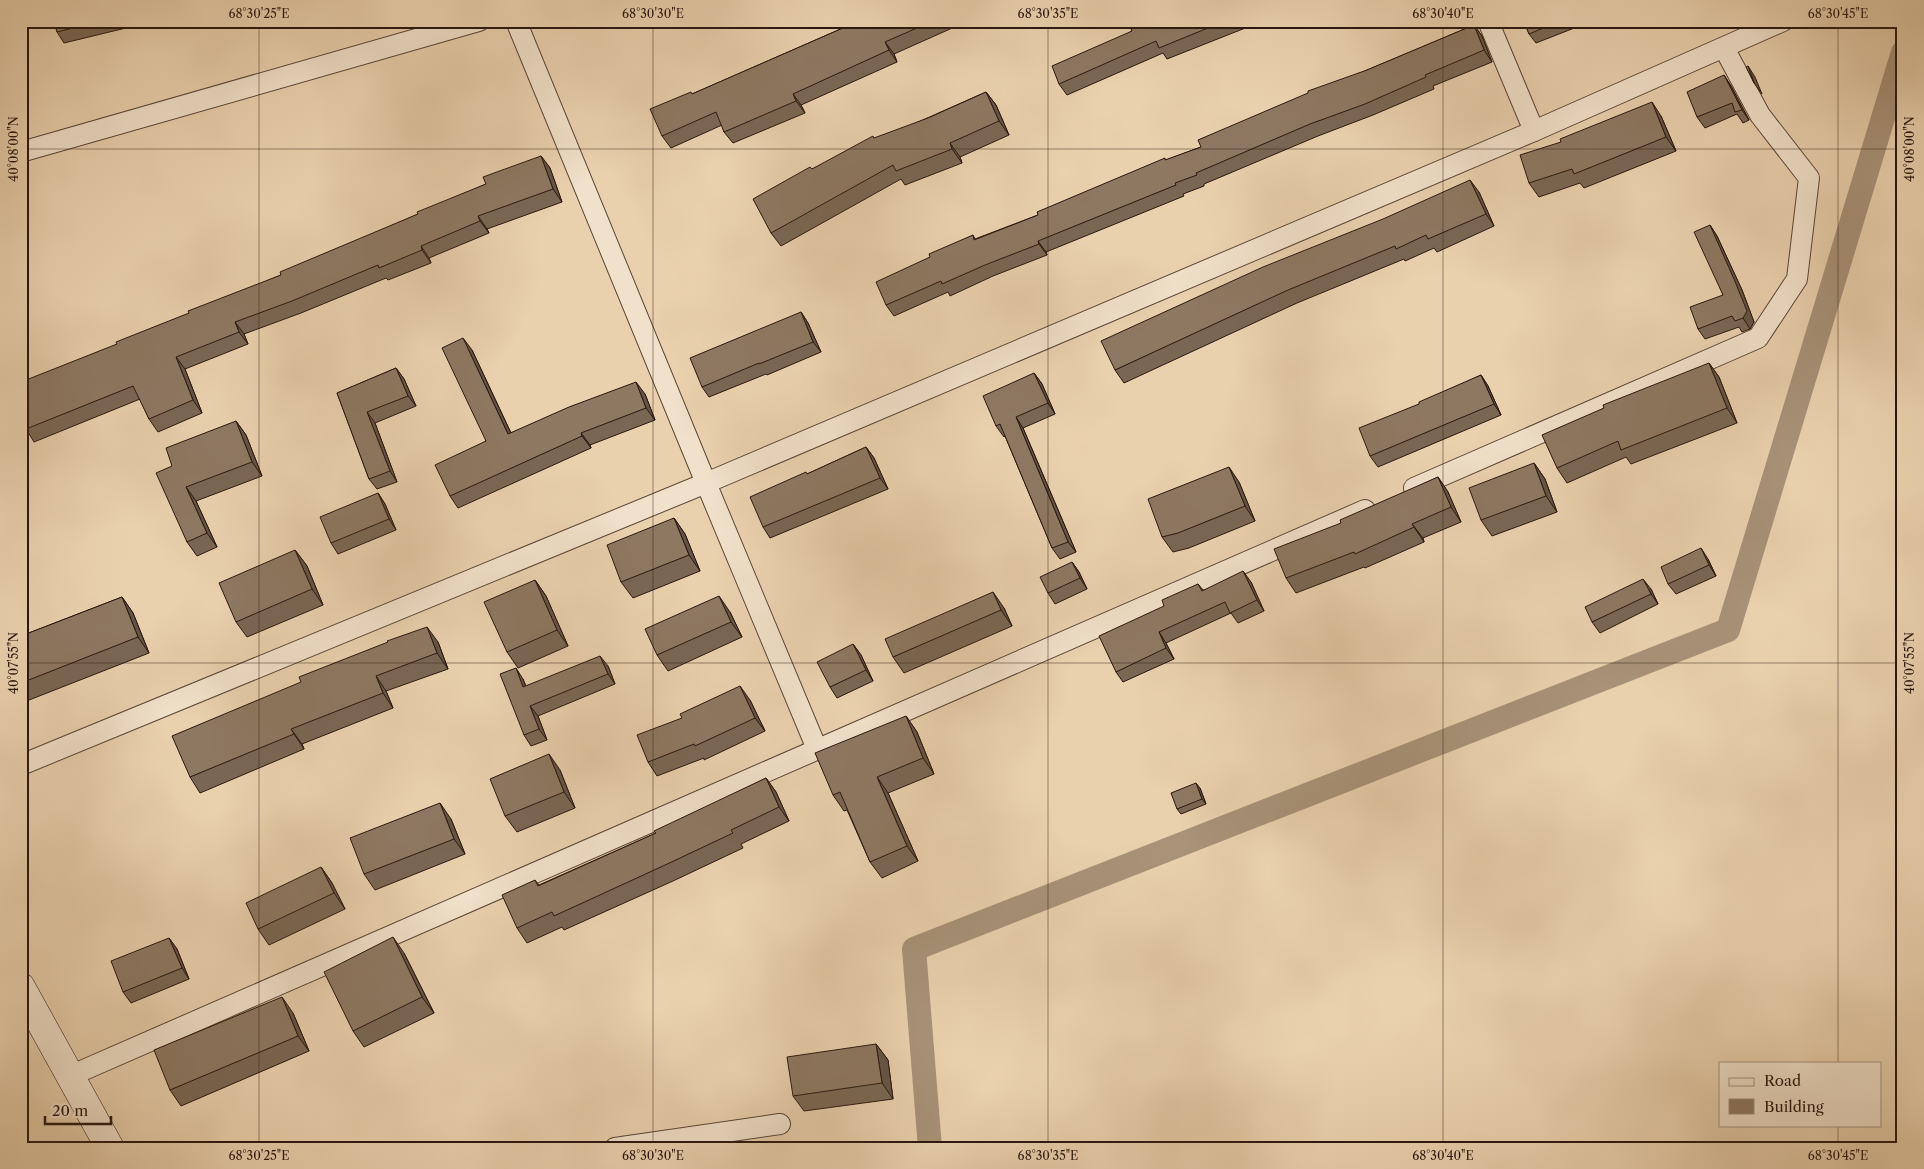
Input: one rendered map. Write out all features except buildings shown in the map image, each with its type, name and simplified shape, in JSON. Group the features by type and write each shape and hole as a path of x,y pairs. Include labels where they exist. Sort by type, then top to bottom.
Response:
{"street":[{"path":"21,152 479,21"},
{"path":"516,21 817,749"},
{"path":"1488,21 1534,131"},
{"path":"21,765 706,483 1534,131 1783,21"},
{"path":"70,1076 1758,338 1796,279 1809,178 1760,114 1724,48"},
{"path":"21,987 110,1148"},
{"path":"615,1148 780,1124"}],"waterway":[{"path":"930,1148 914,949 1728,630 1903,52"}]}
